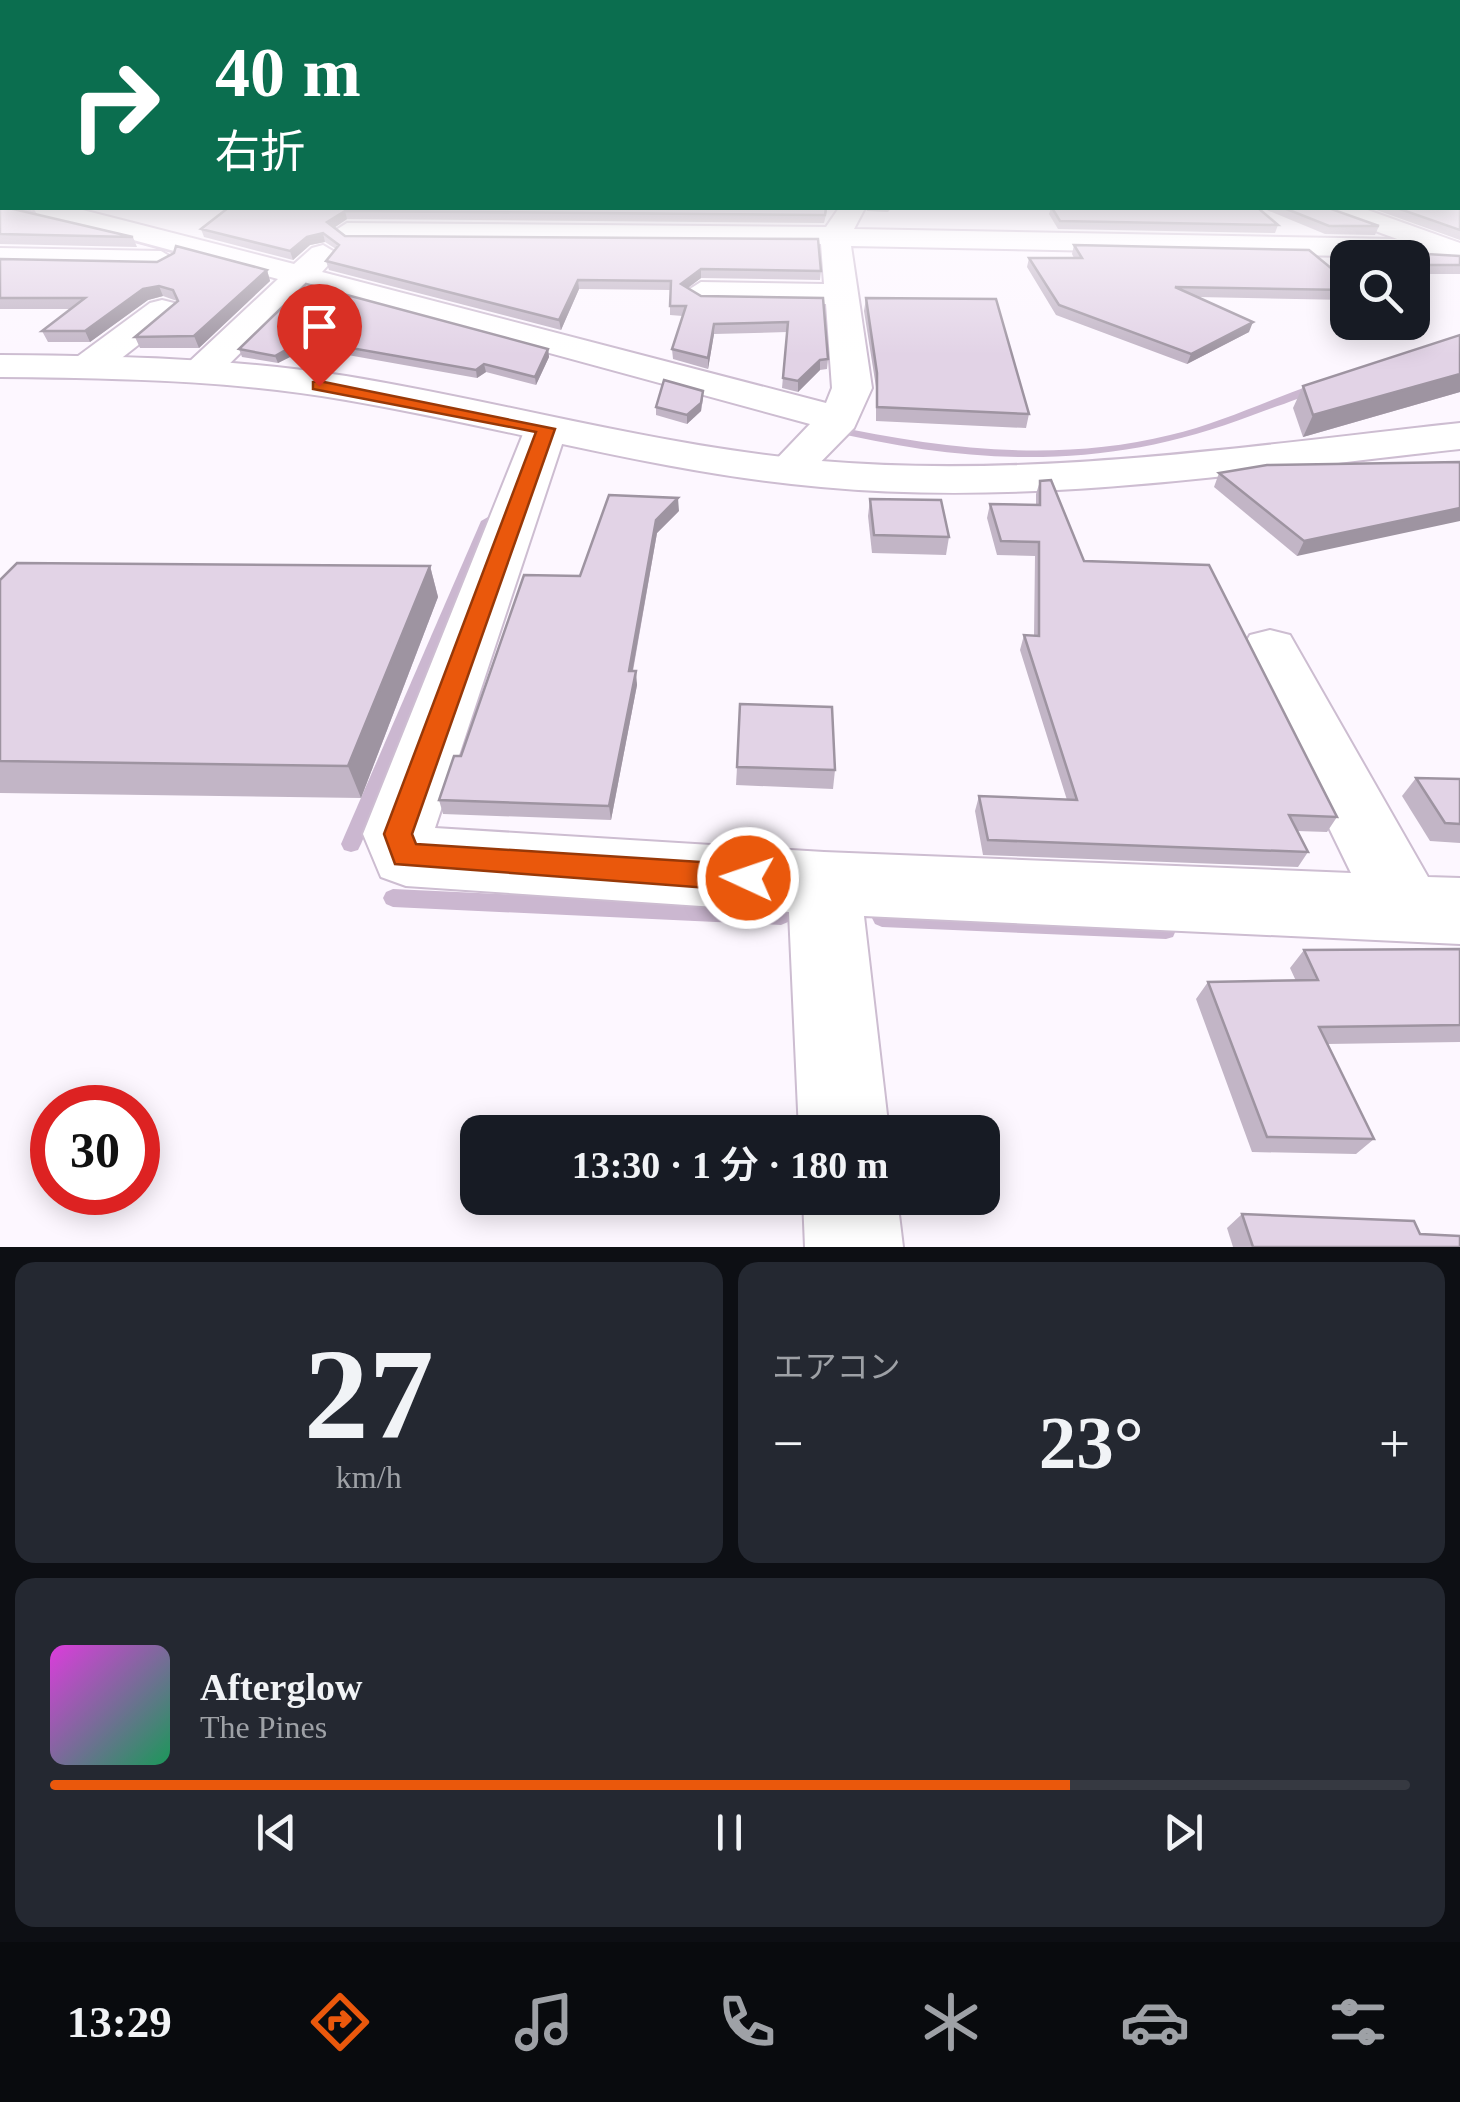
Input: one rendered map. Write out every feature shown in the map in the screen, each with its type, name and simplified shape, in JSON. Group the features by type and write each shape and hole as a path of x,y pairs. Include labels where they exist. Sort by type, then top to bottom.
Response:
{"street":[{"path":"149,239 294,283 834,425"},
{"path":"202,370 340,239"},
{"path":"789,470 834,425 852,388 842,294 844,239"},
{"path":"1261,239 1451,247"},
{"path":"0,257 173,260 294,283"},
{"path":"701,292 842,294"},
{"path":"87,367 162,310"},
{"path":"0,366 202,370 281,378 789,470 908,480 1022,480 1460,436"},
{"path":"546,429 398,834 406,856 824,883 1433,910"},
{"path":"1270,649 1433,910"},
{"path":"824,883 843,1115"},
{"path":"851,1215 854,1247"}],"building":[{"path":"242,239 304,239 290,251"},
{"path":"331,239 818,239 821,271 701,269 681,284 701,296 823,298 828,359 820,360 798,381 783,378 788,322 714,324 708,358 672,349 686,306 670,306 671,281 578,280 559,320 326,261 339,245"},
{"path":"1074,245 1309,250 1330,267 1330,290 1175,287 1253,322 1191,354 1059,305 1029,258 1082,258"},
{"path":"176,246 267,270 194,336 135,337 178,301 173,290 159,286 143,289 85,331 42,331 85,298 0,298 0,259 157,262 174,253"},
{"path":"1430,254 1460,256 1460,265 1430,265"},
{"path":"306,284 548,349 535,377 484,364 476,370 340,346 328,354 291,347 275,356 239,349"},
{"path":"866,298 996,299 1029,414 877,407 877,373"},
{"path":"1460,335 1460,374 1313,415 1303,386"},
{"path":"664,380 703,391 701,403 687,415 656,407"},
{"path":"1460,462 1460,508 1304,541 1219,473 1267,465"},
{"path":"1051,480 1084,561 1209,565 1337,817 1289,815 1308,852 988,840 979,796 1077,800 1024,635 1039,636 1039,542 1001,541 990,504 1040,505 1040,481"},
{"path":"609,495 678,498 656,520 629,671 636,671 609,806 439,800 454,756 461,756 524,575 580,576"},
{"path":"870,499 941,500 949,537 874,535"},
{"path":"17,563 430,566 348,766 0,761 0,580"},
{"path":"740,704 832,707 835,770 737,767"},
{"path":"1416,778 1460,779 1460,824 1445,823"},
{"path":"1460,949 1460,1025 1319,1027 1374,1139 1267,1137 1208,982 1318,980 1304,950"},
{"path":"1242,1214 1414,1221 1420,1234 1460,1236 1460,1247 1253,1247"}],"waterway":[{"path":"130,239 194,257"},
{"path":"829,428 949,450 1069,453 1171,438 1214,426 1318,386"},
{"path":"351,844 488,521"},
{"path":"393,898 781,916"},
{"path":"882,918 1166,930"}],"route":[{"path":"319,386 546,429 398,834 406,856 748,878"}]}
